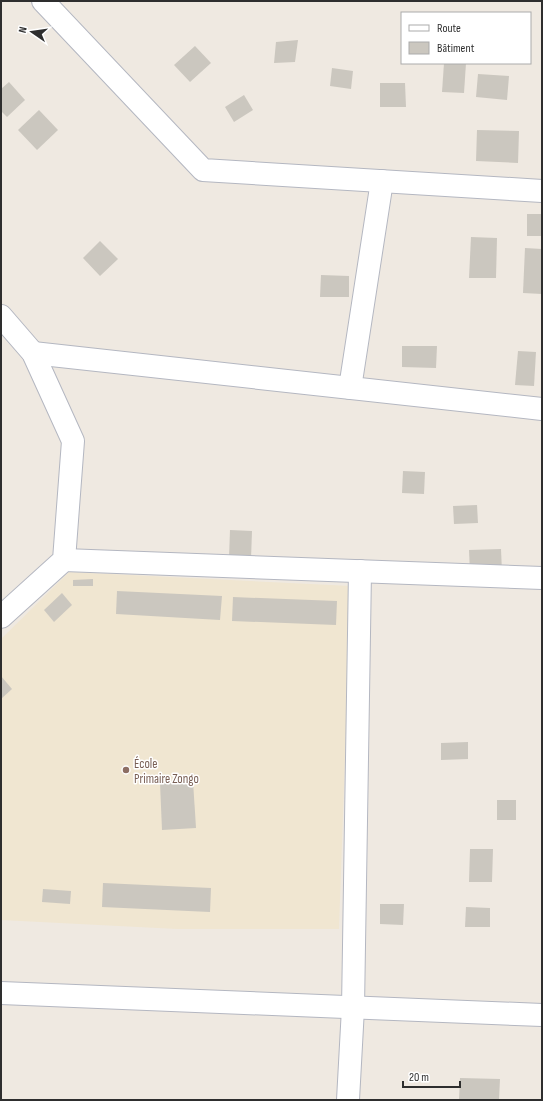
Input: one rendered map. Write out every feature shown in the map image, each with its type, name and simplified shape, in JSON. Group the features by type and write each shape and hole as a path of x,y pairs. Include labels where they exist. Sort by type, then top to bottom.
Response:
{"street":[{"path":"43,1 203,170 542,191"},
{"path":"350,388 382,181"},
{"path":"1,316 33,353 73,441 64,560 1,617"},
{"path":"33,353 542,409"},
{"path":"64,560 542,578"},
{"path":"348,1100 353,1008 360,571"},
{"path":"1,992 542,1016"}],"shaded area":[{"path":"69,572 351,586 339,929 177,929 1,920 1,639"}],"building":[{"path":"298,40 295,62 274,63 276,42"},
{"path":"195,46 211,63 190,82 174,65"},
{"path":"444,64 466,64 464,93 442,92"},
{"path":"332,68 353,71 351,89 330,86"},
{"path":"478,74 509,76 507,100 476,97"},
{"path":"9,82 25,100 7,117 1,111 1,89"},
{"path":"380,83 405,83 406,107 380,107"},
{"path":"244,95 253,110 234,122 225,107"},
{"path":"39,110 58,130 37,150 18,130"},
{"path":"477,130 519,131 518,163 476,161"},
{"path":"527,214 542,214 542,236 527,236"},
{"path":"471,237 497,238 496,278 469,278"},
{"path":"100,241 118,259 100,276 83,258"},
{"path":"525,248 542,249 542,294 523,293"},
{"path":"321,275 349,276 349,297 320,297"},
{"path":"402,346 437,346 436,368 402,367"},
{"path":"518,351 536,352 534,386 515,385"},
{"path":"403,471 425,472 424,494 402,493"},
{"path":"477,505 478,523 454,524 453,506"},
{"path":"230,530 252,531 251,559 229,558"},
{"path":"501,549 502,572 470,573 469,550"},
{"path":"93,579 93,586 73,586 73,580"},
{"path":"117,591 222,596 220,620 116,614"},
{"path":"62,593 72,605 54,622 44,610"},
{"path":"233,597 337,601 336,625 232,621"},
{"path":"1,676 12,689 1,699"},
{"path":"468,742 468,759 441,760 441,743"},
{"path":"193,781 196,828 162,830 160,783"},
{"path":"497,800 516,800 516,820 497,820"},
{"path":"470,849 493,849 492,882 469,882"},
{"path":"103,883 211,888 210,912 102,907"},
{"path":"43,889 71,891 70,904 42,902"},
{"path":"380,904 404,904 403,925 380,924"},
{"path":"466,907 490,908 490,927 465,927"},
{"path":"460,1078 500,1079 499,1100 459,1100"}],"place":[{"name":"École Primaire Zongo","path":"126,770"}]}
